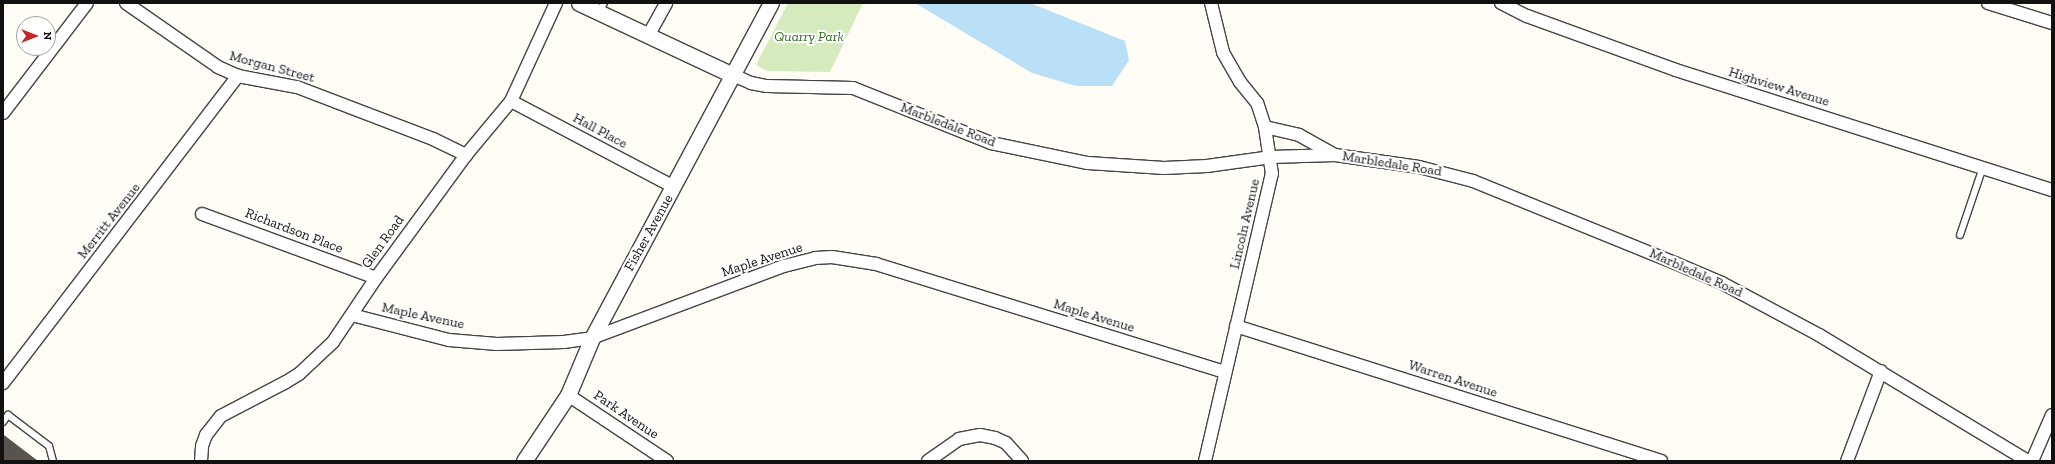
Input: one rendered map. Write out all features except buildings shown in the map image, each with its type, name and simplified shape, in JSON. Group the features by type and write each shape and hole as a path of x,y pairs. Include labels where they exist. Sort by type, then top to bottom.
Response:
{"street":[{"path":"3,114 87,3"},
{"name":"Morgan Street","path":"126,3 218,67 238,76 297,86 393,123 466,155"},
{"name":"Glen Road","path":"201,461 204,440 212,426 221,416 299,374 332,342 376,278 466,155 511,101 556,3"},
{"name":"Marbledale Road","path":"579,3 601,8 648,36 751,83 767,86 853,88 991,143 1088,163 1164,168 1208,166 1271,157 1336,155 1387,161 1445,172 1533,204 1722,284 1881,371 2028,461"},
{"path":"648,36 666,3"},
{"name":"Fisher Avenue","path":"524,461 568,395 592,338 771,3"},
{"name":"Lincoln Avenue","path":"1205,461 1272,174 1271,157 1265,127 1257,103 1240,82 1223,52 1211,3"},
{"name":"Highview Avenue","path":"1501,3 1527,16 1676,70 2052,190"},
{"path":"1988,3 2052,23"},
{"name":"Merritt Avenue","path":"3,383 238,76"},
{"name":"Hall Place","path":"511,101 674,187"},
{"name":"Marbledale Road","path":"1265,127 1299,135 1336,155"},
{"name":"Richardson Place","path":"202,214 376,278"},
{"name":"Maple Avenue","path":"352,315 456,340 497,344 564,342 592,338 784,266 814,258 832,257 876,264 1225,372"},
{"name":"Warren Avenue","path":"1236,326 1661,461"},
{"path":"1847,461 1881,371"},
{"name":"Park Avenue","path":"568,395 667,461"},
{"path":"2032,461 2052,415"},
{"path":"928,461 959,439 980,436 995,438 1006,443 1022,461"}],"lane":[{"path":"1960,235 1983,167"},
{"path":"3,422 8,415 49,446 53,461"}],"green space":[{"name":"Quarry Park","path":"788,3 863,3 830,72 767,71 756,65"}],"water":[{"path":"915,3 1030,3 1125,41 1129,60 1112,86 1076,86 1032,73"}]}
